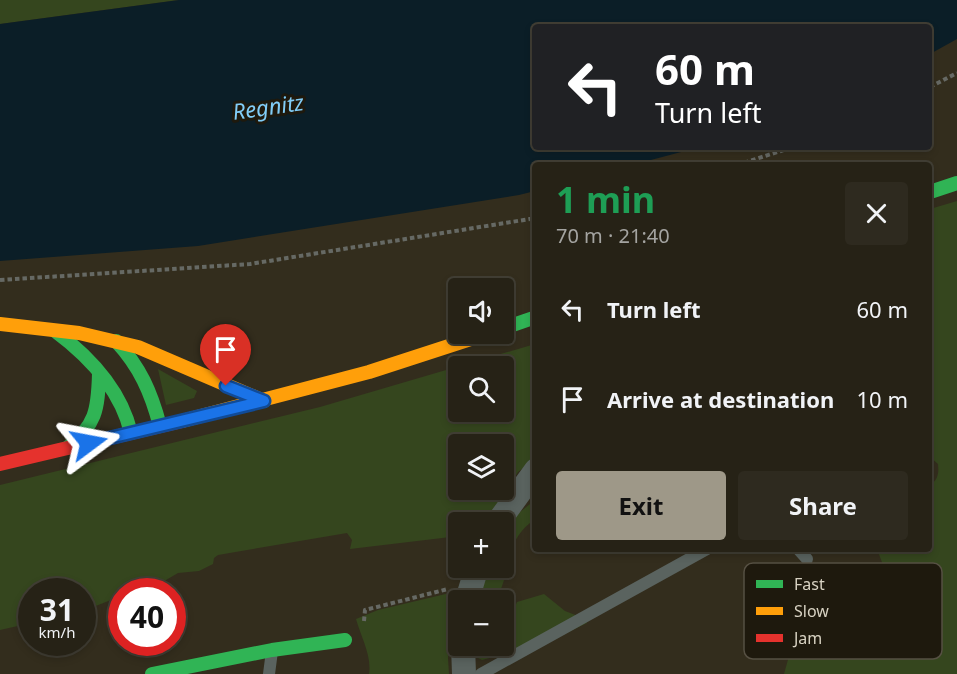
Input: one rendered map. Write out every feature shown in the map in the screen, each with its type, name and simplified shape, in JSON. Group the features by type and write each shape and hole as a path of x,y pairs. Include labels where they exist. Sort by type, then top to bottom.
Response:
{"street":[{"path":"932,191 957,183"},
{"path":"514,324 532,318"},
{"path":"0,324 79,333 138,347 264,401"},
{"path":"55,332 85,354 120,400 130,423 131,433"},
{"path":"116,341 136,360 146,377 160,426"},
{"path":"0,464 264,401 458,344"},
{"path":"68,448 86,434 96,419 99,374"},
{"path":"505,512 532,475"},
{"path":"152,674 272,650 345,640"}],"lane":[{"path":"468,665 701,552"},
{"path":"801,552 807,559"},
{"path":"269,674 272,650"}],"path":[{"path":"932,86 957,73"},
{"path":"747,162 784,150"},
{"path":"0,280 250,264 532,219"},
{"path":"345,640 364,627 365,610 448,596"}],"green space":[{"path":"0,0 179,0 0,24"},
{"path":"957,201 957,674 784,674 788,659 942,659 942,563 882,563 878,552 932,552 932,484 936,479 938,464 932,459 932,208"},
{"path":"532,345 532,480 531,462 518,472 514,479 514,434 448,434 448,500 501,500 494,512 448,512 448,537 350,549 352,540 347,533 218,555 214,558 213,564 199,571 178,573 169,578 108,578 108,601 96,606 96,578 18,578 18,626 0,630 0,485 320,407 448,369 448,422 514,422 514,356 494,356"},
{"path":"158,369 197,391 194,398 166,405"},
{"path":"532,501 532,522 514,544 514,517"},
{"path":"482,578 504,578 500,590 479,590"},
{"path":"448,593 449,674 369,674 368,653 356,619 378,610"},
{"path":"544,594 565,611 586,619 587,623 546,643 514,652 514,608 517,602"},
{"path":"477,656 497,656 482,660"}],"water":[{"name":"Regnitz","path":"179,0 957,0 957,39 932,53 932,24 532,24 532,150 689,150 643,162 532,162 532,192 519,195 198,246 0,261 0,24"}],"traffic: fast":[{"path":"932,191 957,183"},
{"path":"514,325 532,318"},
{"path":"55,331 92,363 112,389 131,433"},
{"path":"116,341 132,360 144,380 160,426"},
{"path":"67,448 84,432 94,416 98,398 99,374"},
{"path":"152,674 272,650 345,640"}],"traffic: slow":[{"path":"0,324 79,333 138,347 264,401"},
{"path":"182,421 369,372 455,344"}],"traffic: jam":[{"path":"0,464 182,421"}],"route":[{"path":"89,443 264,401 226,386"}]}
